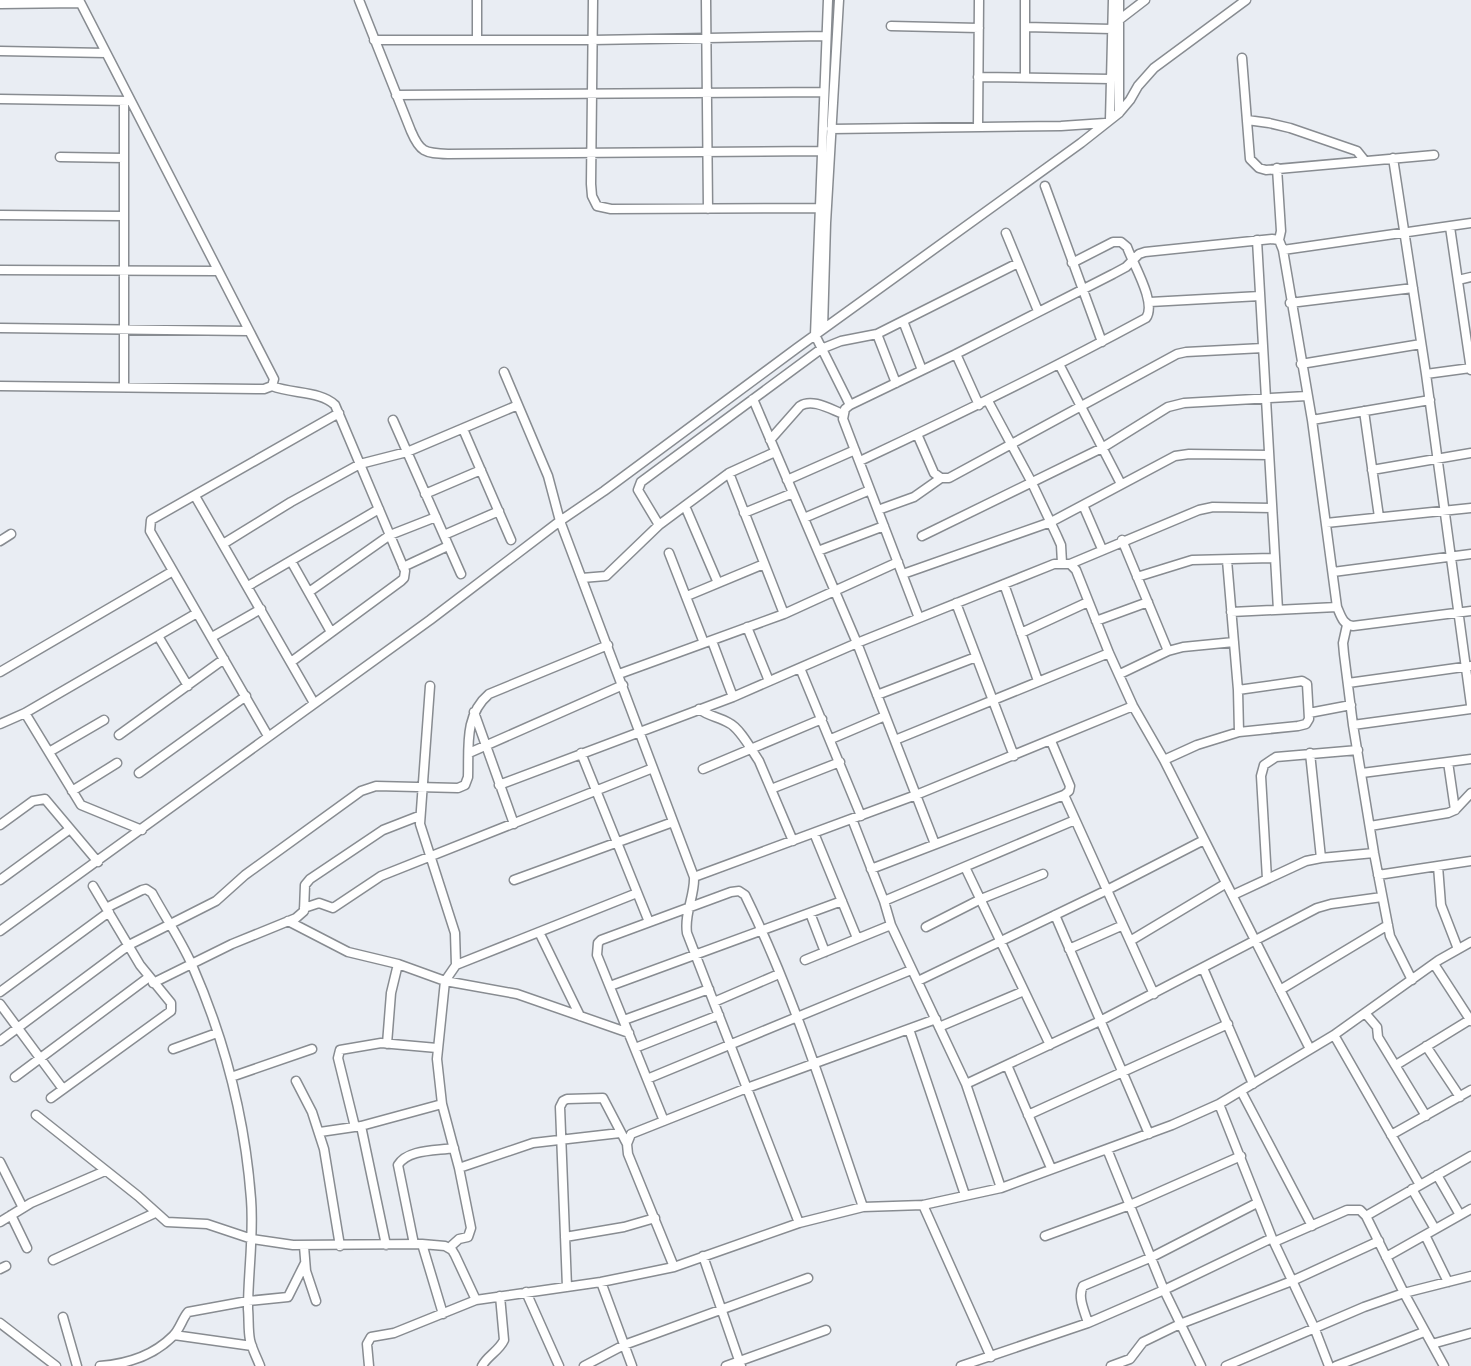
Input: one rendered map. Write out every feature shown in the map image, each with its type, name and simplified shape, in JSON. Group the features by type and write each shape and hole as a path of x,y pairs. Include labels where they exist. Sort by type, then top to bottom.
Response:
{"street":[{"path":"359,0 416,143 425,152 448,154 822,152"},
{"path":"477,0 477,39"},
{"path":"593,0 591,153 594,202 602,208 820,208"},
{"path":"706,0 708,209"},
{"path":"828,0 815,335 850,405"},
{"path":"823,329 839,0"},
{"path":"978,127 979,0"},
{"path":"1024,0 1025,77"},
{"path":"1108,121 1113,0"},
{"path":"1119,0 1119,113"},
{"path":"1119,20 1146,0"},
{"path":"0,931 142,830 268,735 430,620 560,521 1081,143 1119,113 1154,68 1246,0"},
{"path":"0,4 80,2 106,52 127,101 248,330 273,380 272,386"},
{"path":"891,26 979,28"},
{"path":"1025,27 1112,29"},
{"path":"374,40 706,39 826,36"},
{"path":"0,51 106,52"},
{"path":"1242,58 1250,159 1253,165 1259,168 1277,168 1434,155"},
{"path":"978,76 1111,79"},
{"path":"396,95 824,92"},
{"path":"0,99 127,101"},
{"path":"124,387 124,158 127,101"},
{"path":"1247,120 1290,128 1357,152 1365,161"},
{"path":"831,129 1077,126 1108,121"},
{"path":"60,157 124,158"},
{"path":"1353,725 1471,707 1469,666 1393,158"},
{"path":"1277,168 1281,231 1279,240 1283,250 1290,303 1312,420 1337,607 1347,626 1344,643 1348,683 1374,854 1394,946 1412,980"},
{"path":"1045,186 1102,342"},
{"path":"0,214 124,216"},
{"path":"1283,250 1471,223"},
{"path":"1426,374 1471,368 1467,313 1458,280 1450,227"},
{"path":"1006,232 1038,311"},
{"path":"843,414 850,405 1126,267 1145,252 1257,240 1279,240"},
{"path":"1257,240 1278,610"},
{"path":"860,461 984,403 1146,318 1150,312 1150,302 1126,247 1121,242 1113,242 1072,263"},
{"path":"659,525 640,497 638,490 641,482 753,399 822,349 841,341 877,334 1018,263"},
{"path":"0,270 216,271"},
{"path":"1458,280 1471,278"},
{"path":"1290,303 1413,288"},
{"path":"1150,302 1260,296"},
{"path":"903,321 922,370"},
{"path":"0,328 248,330"},
{"path":"877,334 896,383"},
{"path":"1302,364 1421,344"},
{"path":"878,510 914,497 941,478 949,478 1177,354 1263,348"},
{"path":"956,354 1031,481 1051,522 1066,563 1076,570 1133,706 1164,760 1310,1049"},
{"path":"1059,364 1121,484"},
{"path":"504,372 548,476 560,521 694,877 686,921 694,954 799,1223"},
{"path":"0,386 264,389 272,386 285,391 324,397 335,405 405,575 401,581 291,662"},
{"path":"922,536 1102,448 1168,407 1184,403 1307,396"},
{"path":"753,399 857,643 935,844"},
{"path":"1312,420 1430,400"},
{"path":"770,440 805,403 812,403 843,414"},
{"path":"223,544 291,502 360,464 407,452 518,405"},
{"path":"1364,411 1379,518"},
{"path":"268,735 150,531 150,523 339,413"},
{"path":"843,414 920,618"},
{"path":"393,420 461,574"},
{"path":"464,429 511,540"},
{"path":"917,434 934,473 941,478"},
{"path":"787,480 855,450"},
{"path":"582,578 606,576 659,525 729,474 775,452"},
{"path":"1372,470 1471,453"},
{"path":"903,574 1051,522 1175,456 1189,454 1269,455"},
{"path":"425,494 481,470"},
{"path":"729,474 784,614"},
{"path":"804,518 870,490"},
{"path":"744,513 793,493"},
{"path":"195,496 314,703"},
{"path":"1083,505 1102,549"},
{"path":"685,506 718,583"},
{"path":"499,785 733,697 956,603 1066,563 1199,510 1213,507 1272,508"},
{"path":"1326,523 1471,508"},
{"path":"248,586 379,509"},
{"path":"444,535 499,511"},
{"path":"309,592 390,535 436,517"},
{"path":"818,551 884,526"},
{"path":"0,542 11,534"},
{"path":"1122,540 1168,651"},
{"path":"403,567 448,546"},
{"path":"669,553 733,697"},
{"path":"1333,572 1471,554"},
{"path":"1137,576 1192,560 1275,558"},
{"path":"1227,560 1238,690 1239,732"},
{"path":"291,561 331,632"},
{"path":"619,674 784,614 898,562"},
{"path":"687,596 764,564"},
{"path":"0,672 173,571"},
{"path":"1004,584 1038,681"},
{"path":"1021,633 1088,602"},
{"path":"1096,621 1148,602"},
{"path":"956,603 1014,756"},
{"path":"1231,612 1337,607"},
{"path":"212,638 261,609"},
{"path":"1347,626 1471,611"},
{"path":"0,724 25,713 198,613"},
{"path":"747,627 769,681"},
{"path":"158,636 188,686"},
{"path":"1120,674 1168,651 1234,642"},
{"path":"0,1041 129,945 223,897 245,875 361,791 376,786 458,788 465,785 468,777 469,723 474,712 489,694 608,645"},
{"path":"895,740 1109,653"},
{"path":"877,695 976,657"},
{"path":"119,735 224,659"},
{"path":"1348,683 1469,666"},
{"path":"800,668 861,816"},
{"path":"1164,760 1197,745 1239,732 1298,726 1306,724 1310,719 1307,684 1302,681 1238,690"},
{"path":"469,753 623,685"},
{"path":"430,686 419,816 455,933 456,965"},
{"path":"139,773 246,696"},
{"path":"1309,713 1351,705"},
{"path":"694,877 916,795 1133,706"},
{"path":"699,709 705,714 730,723 752,750 793,841"},
{"path":"474,712 514,824"},
{"path":"25,713 81,805 142,830"},
{"path":"831,739 885,716"},
{"path":"703,769 822,719"},
{"path":"49,752 104,720"},
{"path":"871,869 1064,795 1070,786 1051,741"},
{"path":"1267,879 1262,776 1264,765 1276,757 1358,750"},
{"path":"580,753 649,922"},
{"path":"1310,753 1321,858"},
{"path":"1362,773 1471,759"},
{"path":"771,789 840,762"},
{"path":"1448,762 1455,810"},
{"path":"72,791 117,763"},
{"path":"304,908 319,903 333,908 375,879 653,768"},
{"path":"1370,826 1448,813 1455,810 1471,793"},
{"path":"1064,795 1121,926 1154,994"},
{"path":"0,825 33,801 41,798 47,802 98,862"},
{"path":"15,1077 151,980 301,915 304,908 305,885 310,879 384,830 419,816"},
{"path":"852,819 891,925 966,1084 1001,1188"},
{"path":"884,901 1075,820"},
{"path":"514,879 674,822"},
{"path":"0,880 70,829"},
{"path":"814,833 857,938"},
{"path":"918,981 1107,890 1204,840"},
{"path":"1233,895 1306,861 1374,854"},
{"path":"1378,875 1471,861"},
{"path":"1437,866 1441,905 1458,949"},
{"path":"965,867 1050,1046"},
{"path":"927,927 981,899 1043,874"},
{"path":"1130,941 1225,884"},
{"path":"51,1098 169,1015 172,1007 151,980 93,886"},
{"path":"0,992 107,910 142,890 152,893 191,963 231,1077 251,1198 249,1331 260,1366"},
{"path":"664,1121 597,955 598,944 602,940 649,922 739,891 744,895 762,930 780,974 814,1063 863,1207"},
{"path":"449,1248 459,1239 471,1234 459,1167 442,1104 437,1048 445,981 456,965 637,893"},
{"path":"966,1084 1050,1046 1154,994 1317,908 1382,897"},
{"path":"610,986 842,902"},
{"path":"810,913 825,952"},
{"path":"1055,915 1149,1134"},
{"path":"288,921 348,952 398,964 445,981 517,994 629,1033"},
{"path":"805,960 891,925"},
{"path":"1280,990 1388,925"},
{"path":"1069,949 1121,926"},
{"path":"539,932 580,1016"},
{"path":"369,1366 367,1344 371,1337 394,1334 476,1300 601,1282 674,1267 799,1223 863,1207 923,1205 1001,1188 1149,1134 1219,1104 1253,1084 1334,1035 1434,964 1471,942"},
{"path":"387,1044 391,993 398,964"},
{"path":"1396,1065 1471,1020 1434,964"},
{"path":"1203,968 1253,1084"},
{"path":"647,1079 911,970"},
{"path":"714,1002 780,974"},
{"path":"624,1020 709,989"},
{"path":"627,1144 631,1134 747,1088 909,1029 937,1023 1024,991"},
{"path":"0,1004 63,1089"},
{"path":"1365,1013 1377,1027 1378,1037 1426,1116"},
{"path":"635,1048 719,1015"},
{"path":"1028,1115 1228,1024"},
{"path":"909,1029 964,1196"},
{"path":"172,1049 217,1033"},
{"path":"1334,1035 1391,1135 1435,1229"},
{"path":"386,1245 338,1053 340,1050 387,1044 437,1048"},
{"path":"1426,1046 1460,1097"},
{"path":"231,1077 312,1049"},
{"path":"1007,1065 1051,1168"},
{"path":"296,1081 320,1132 340,1246"},
{"path":"1391,1135 1471,1090"},
{"path":"1240,1091 1312,1226"},
{"path":"567,1287 560,1107 567,1099 597,1096 607,1102 627,1144 628,1154 674,1267"},
{"path":"320,1132 358,1126 442,1104"},
{"path":"1219,1104 1241,1156 1257,1203 1314,1327 1329,1366"},
{"path":"36,1115 138,1196 162,1219 172,1223 207,1224 252,1239 304,1246 418,1244 449,1248 455,1255 476,1300"},
{"path":"459,1167 533,1143 620,1132"},
{"path":"443,1314 418,1244 398,1165 402,1158 409,1155 454,1148"},
{"path":"1107,1149 1164,1290 1201,1366"},
{"path":"1046,1236 1130,1206 1241,1156"},
{"path":"1366,1216 1471,1156"},
{"path":"0,1161 23,1208"},
{"path":"0,1222 23,1208 105,1171"},
{"path":"1437,1175 1460,1215"},
{"path":"1088,1323 1081,1299 1080,1291 1083,1286 1152,1257 1257,1203"},
{"path":"923,1205 991,1357"},
{"path":"961,1366 1088,1323 1273,1240 1354,1209 1360,1210 1366,1216 1424,1332 1444,1366"},
{"path":"1386,1257 1471,1209"},
{"path":"53,1260 155,1213"},
{"path":"11,1215 27,1248"},
{"path":"565,1237 624,1227 655,1218"},
{"path":"1425,1234 1448,1282"},
{"path":"1111,1366 1130,1359 1143,1342 1180,1324 1292,1281 1378,1241"},
{"path":"304,1246 305,1263 316,1301"},
{"path":"703,1256 740,1364"},
{"path":"100,1366 130,1362 160,1346 174,1335 188,1312 248,1301 288,1297 305,1263"},
{"path":"1226,1366 1314,1327 1404,1293 1471,1276"},
{"path":"584,1366 624,1345 808,1278"},
{"path":"601,1282 632,1366"},
{"path":"526,1293 560,1366"},
{"path":"482,1366 484,1360 501,1346 504,1340 500,1296"},
{"path":"63,1317 77,1366"},
{"path":"0,1323 56,1366"},
{"path":"726,1366 740,1364 826,1330"},
{"path":"0,1337 10,1331"},
{"path":"1336,1366 1424,1332"},
{"path":"1432,1344 1471,1333"},
{"path":"174,1335 252,1346"}]}
